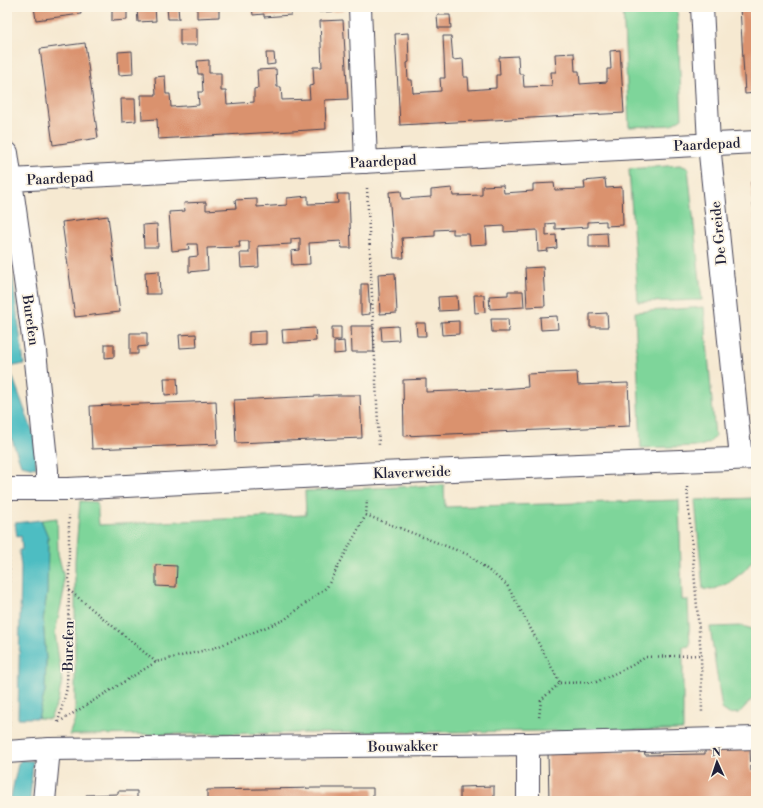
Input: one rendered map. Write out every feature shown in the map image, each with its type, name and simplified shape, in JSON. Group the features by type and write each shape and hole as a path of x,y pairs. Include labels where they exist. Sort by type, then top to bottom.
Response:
{"street":[{"path":"360,7 366,162"},
{"name":"De Greide","path":"702,7 709,144 749,458"},
{"name":"Paardepad","path":"10,180 756,142"},
{"name":"Burefen","path":"7,153 35,351 47,470 47,489"},
{"name":"Klaverweide","path":"8,489 68,489 373,473 749,458"},
{"name":"Bouwakker","path":"8,752 49,750 532,744 756,738"},
{"path":"528,801 532,744"},
{"path":"44,801 49,750"}],"path":[{"path":"58,722 156,662 214,648 284,620 327,587 366,515 373,473 366,162"},
{"path":"685,461 700,655 703,740"},
{"path":"8,489 8,752"},
{"name":"Burefen","path":"49,750 67,688 69,590 68,489"},
{"path":"366,515 469,555 507,585 560,683"},
{"path":"69,590 156,662"},
{"path":"532,744 541,700 560,683 596,682 631,666 646,656 700,655"}],"green space":[{"path":"623,7 677,7 682,118 671,125 629,127"},
{"path":"680,165 688,168 702,300 638,302 629,169"},
{"path":"704,307 715,437 709,443 700,446 641,448 635,312"},
{"path":"444,485 445,507 679,500 682,600 688,600 690,646 683,647 683,730 69,735 75,719 75,561 80,501 97,502 99,525 306,515 305,491"},
{"path":"756,498 756,556 745,570 729,583 712,590 703,589 695,500"},
{"path":"57,518 58,554 63,573 64,591 55,633 62,681 58,701 50,719 38,718 45,691 46,659 43,620 47,593 48,537 41,520"},
{"path":"742,626 756,630 756,695 739,713 729,714 722,709 710,627"}],"water":[{"path":"7,237 24,364 9,367 35,438 36,468 21,465 7,426"},
{"path":"41,520 48,537 47,593 43,620 46,659 45,691 38,718 18,718 21,567 19,550 22,550 21,536 17,537 15,523"},
{"path":"21,760 33,761 30,801 10,801 18,764"}],"building":[{"path":"34,7 80,7 81,14 36,20"},
{"path":"112,7 127,7 127,20 112,21"},
{"path":"137,7 155,7 156,21 138,22"},
{"path":"167,7 178,7 179,19 168,19"},
{"path":"197,7 219,7 219,17 197,18"},
{"path":"252,7 291,7 291,15 264,17 264,14 253,15"},
{"path":"307,7 318,7 318,11 307,12"},
{"path":"319,7 343,7 343,11 319,12"},
{"path":"740,7 756,7 756,93 745,94"},
{"path":"437,15 450,15 451,28 438,28"},
{"path":"343,20 348,99 325,100 326,129 158,139 157,119 142,120 141,95 156,95 155,77 165,76 166,94 170,94 171,107 199,105 198,92 203,92 202,74 198,74 197,61 209,60 209,73 221,73 221,91 226,91 227,104 254,102 254,89 258,88 257,70 276,69 277,87 281,87 282,100 310,99 309,86 314,85 313,67 322,67 320,21"},
{"path":"197,28 197,45 180,45 180,29"},
{"path":"408,33 408,80 412,80 413,93 441,91 440,78 445,78 443,36 451,36 453,60 463,59 464,77 468,77 469,90 496,88 496,75 500,75 499,57 518,56 519,74 523,74 524,87 552,86 551,72 556,72 555,54 574,53 575,71 579,71 580,84 607,82 607,69 611,69 610,51 620,50 624,113 400,125 395,34"},
{"path":"85,43 98,138 53,145 40,49"},
{"path":"132,51 133,74 119,75 118,52"},
{"path":"266,53 274,53 275,64 267,65"},
{"path":"121,99 135,99 136,121 122,122"},
{"path":"605,179 606,188 622,187 623,225 606,226 606,221 588,222 588,227 555,229 555,223 546,224 546,236 556,235 557,248 538,252 537,230 504,232 504,226 486,227 487,244 470,245 469,234 453,234 453,229 435,230 435,236 402,238 404,258 394,258 389,192 401,191 402,199 431,197 431,190 452,188 453,196 482,195 482,186 503,185 504,193 533,191 533,184 554,183 555,190 585,189 584,181"},
{"path":"751,182 756,182 756,223 755,223"},
{"path":"337,194 349,194 351,248 342,248 341,241 309,243 310,264 292,265 291,251 300,250 300,238 291,239 291,244 258,246 259,267 241,268 240,253 249,253 249,241 239,241 240,247 207,248 208,270 189,272 189,257 198,256 197,244 188,244 189,249 172,251 169,212 185,211 184,203 206,202 206,210 236,208 235,200 257,199 257,207 287,205 287,198 308,196 308,204 338,203"},
{"path":"108,216 120,312 75,317 62,222"},
{"path":"157,224 158,247 144,247 143,225"},
{"path":"607,233 608,247 589,247 589,234"},
{"path":"543,267 545,306 527,307 525,268"},
{"path":"159,271 160,294 146,294 145,272"},
{"path":"395,273 397,313 380,314 378,274"},
{"path":"361,284 368,284 370,314 361,315"},
{"path":"508,291 523,291 524,307 490,309 489,296 508,295"},
{"path":"474,295 484,295 485,312 475,313"},
{"path":"457,296 458,310 439,311 438,297"},
{"path":"607,313 608,327 590,327 590,314"},
{"path":"557,316 558,329 541,330 540,317"},
{"path":"491,319 508,319 509,332 492,332"},
{"path":"459,321 459,334 442,335 441,322"},
{"path":"416,323 425,323 426,336 417,336"},
{"path":"351,326 373,326 374,352 352,352"},
{"path":"398,326 399,340 382,341 381,327"},
{"path":"332,327 341,327 341,340 332,340"},
{"path":"315,328 316,341 283,343 282,330"},
{"path":"266,331 266,344 249,345 249,332"},
{"path":"130,333 147,333 147,346 138,347 138,354 130,354"},
{"path":"196,334 197,347 180,348 179,335"},
{"path":"344,341 345,353 334,354 334,342"},
{"path":"105,344 114,344 114,357 105,358"},
{"path":"577,372 578,385 628,383 630,426 404,436 403,380 426,379 426,392 502,389 528,387 527,374"},
{"path":"164,378 177,378 178,394 165,395"},
{"path":"360,395 362,438 236,443 234,400"},
{"path":"216,401 218,444 92,449 90,406"},
{"path":"156,565 177,566 176,587 156,586"},
{"path":"750,749 751,771 756,771 756,801 549,801 548,752 644,751 645,755 705,754 705,750"},
{"path":"494,786 494,801 460,801 460,787"},
{"path":"373,788 373,801 207,801 207,790"},
{"path":"118,791 137,791 137,801 86,801 86,795 118,794"}]}
